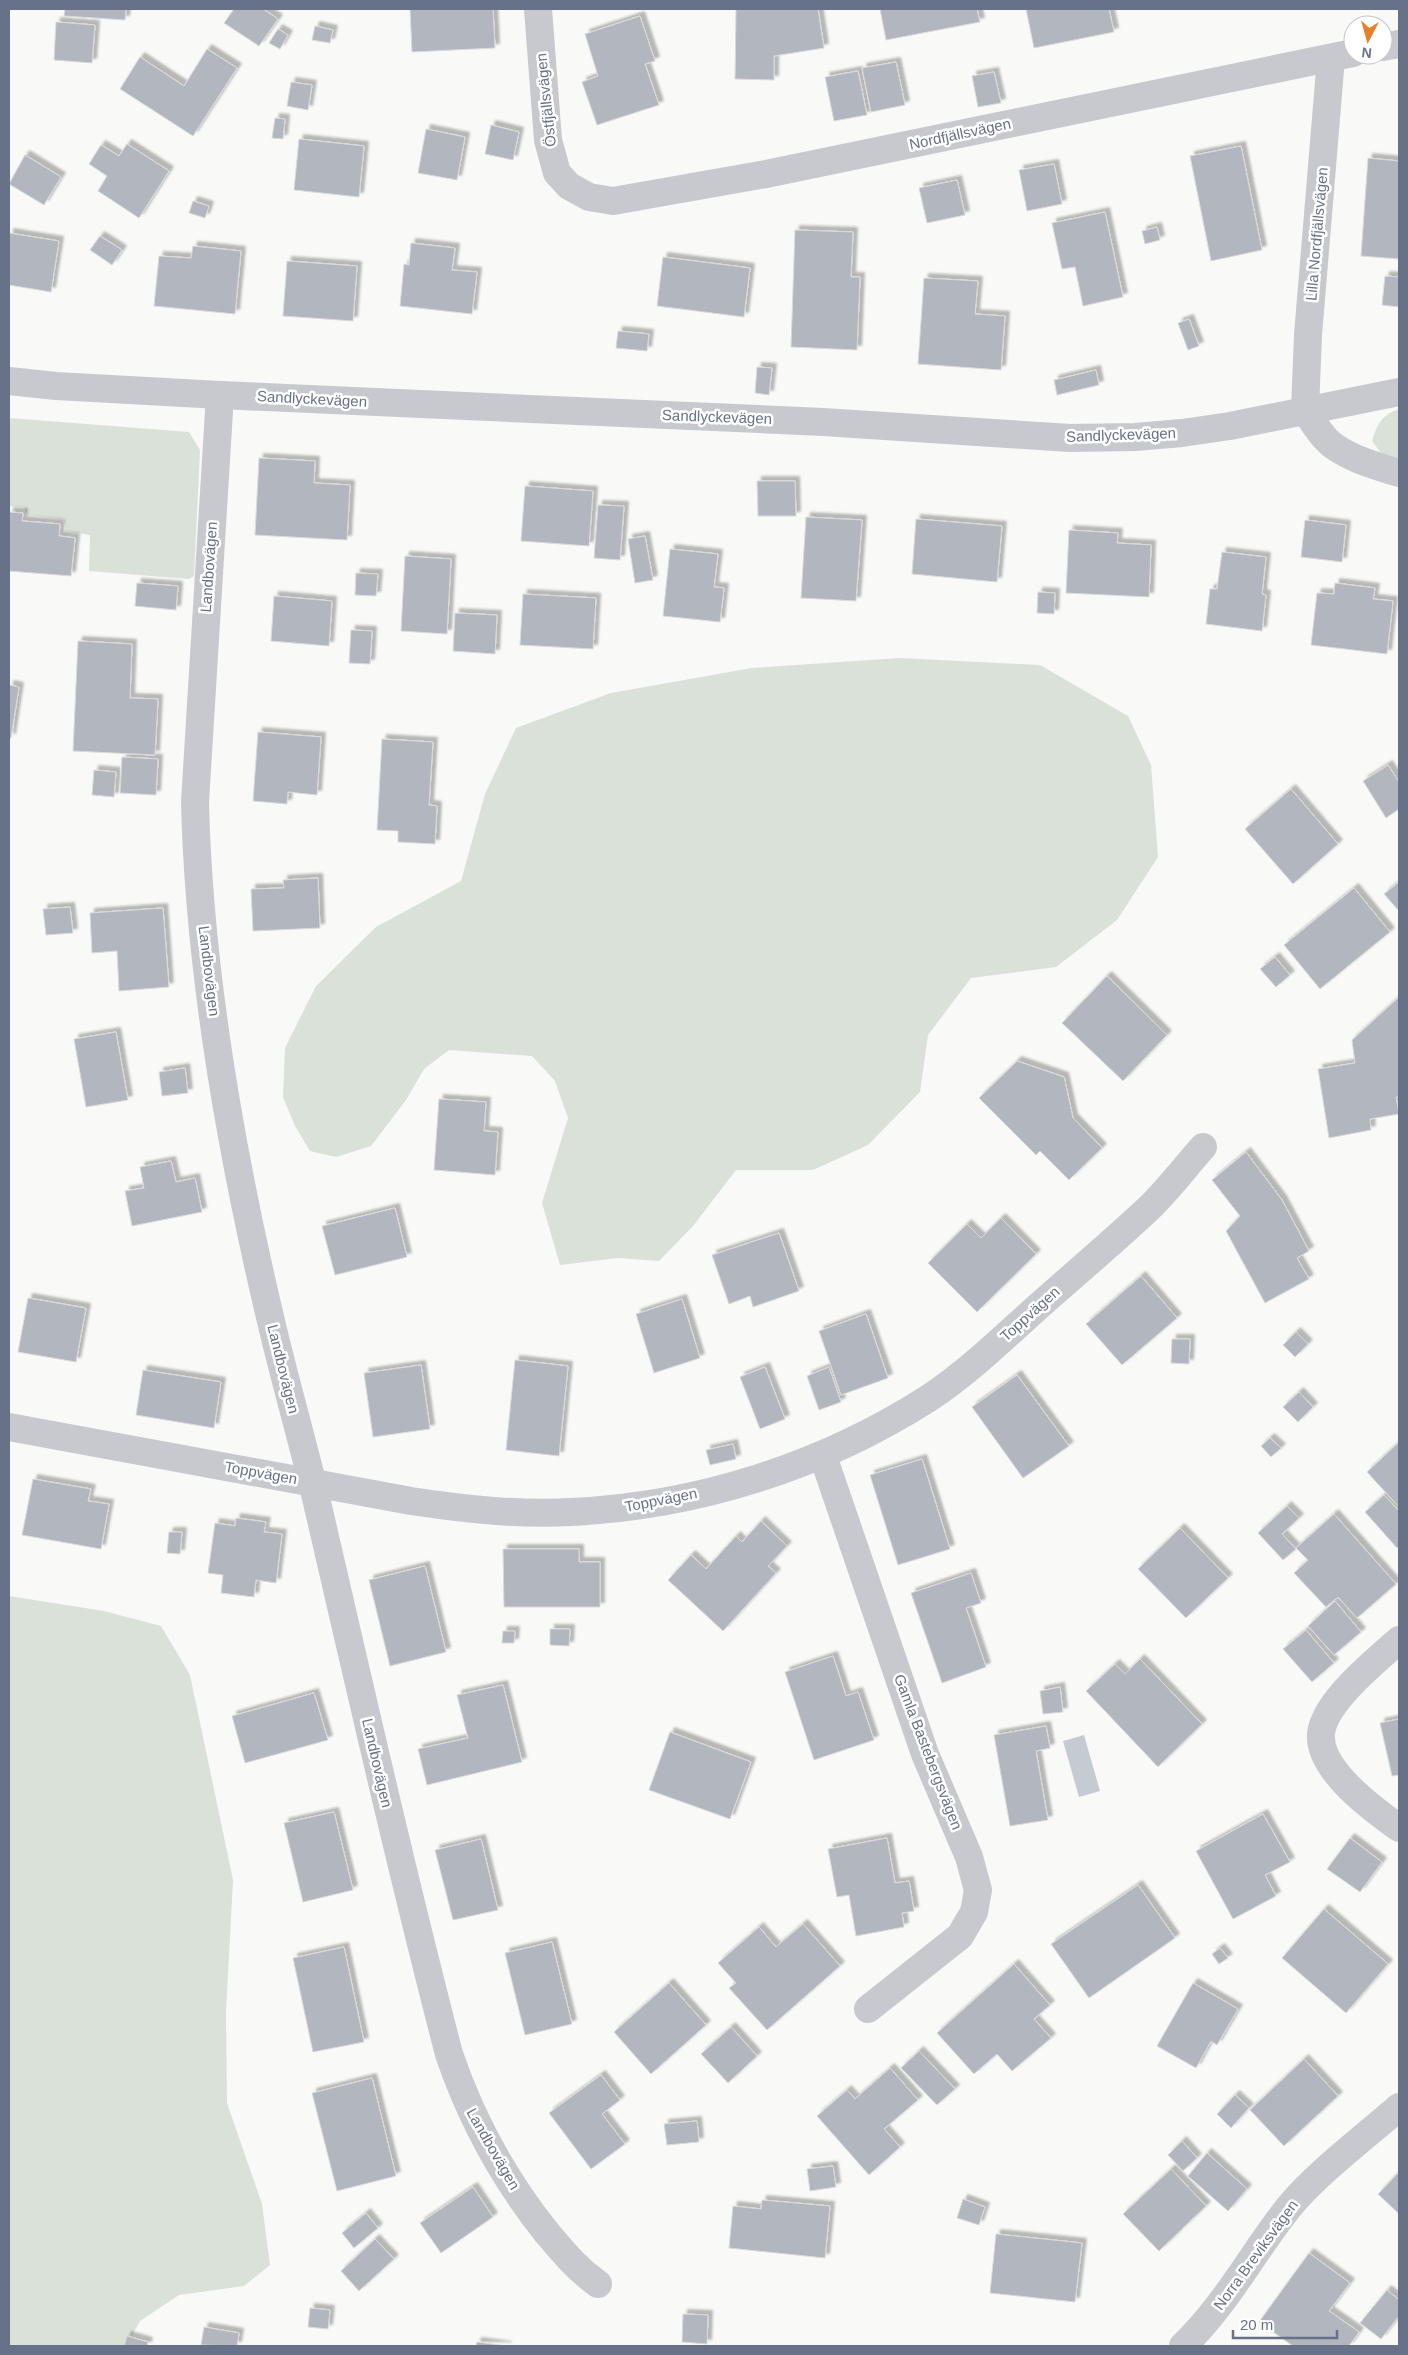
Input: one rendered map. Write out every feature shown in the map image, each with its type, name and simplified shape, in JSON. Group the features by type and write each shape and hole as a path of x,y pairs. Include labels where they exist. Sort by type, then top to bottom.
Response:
{"street":[{"name":"Östfjällsvägen","path":"538,9 548,140 557,173 568,186"},
{"name":"Nordfjällsvägen","path":"568,186 590,197 613,201 766,174 1342,55"},
{"name":"Lilla Nordfjällsvägen","path":"1305,410 1308,335 1342,55"},
{"name":"Sandlyckevägen","path":"9,381 56,386 220,395 823,422 1070,438 1135,437 1182,433 1230,426 1399,392"},
{"name":"Landbovägen","path":"220,395 196,802 197,861 214,1012 238,1159 270,1316 312,1482 425,1963 449,2054 462,2092 504,2172 530,2211 579,2270 598,2284"},
{"path":"1305,410 1317,429 1332,444 1365,462 1399,473"},
{"name":"Toppvägen","path":"9,1427 312,1482 411,1502 468,1510 570,1512 655,1503 716,1490 768,1476 823,1456 888,1423 931,1397 971,1366 1150,1208 1203,1147"},
{"name":"Gamla Bastebergsvägen","path":"823,1456 922,1745 969,1857 978,1890 974,1912 960,1936 868,2009"},
{"path":"1399,1640 1351,1682 1331,1711 1322,1729 1320,1739 1325,1754 1343,1780 1368,1806 1399,1828"},
{"name":"Norra Breviksvägen","path":"1183,2346 1212,2315 1289,2208 1304,2191 1399,2107"}],"shaded area":[{"path":"1399,409 1399,460 1381,453 1372,441 1384,417"},
{"path":"9,418 189,432 200,450 194,576 189,579 89,571 90,535 66,531 64,519 27,515 24,507 9,506"},
{"path":"900,658 1040,665 1128,716 1151,765 1158,857 1117,920 1056,967 971,978 928,1035 920,1092 868,1145 813,1170 736,1170 693,1226 659,1261 618,1258 560,1265 542,1203 568,1118 555,1081 532,1056 449,1050 424,1069 406,1100 371,1146 336,1157 310,1151 295,1126 283,1097 285,1048 316,986 376,927 461,881 485,794 516,728 611,693 752,668"},
{"path":"9,1596 104,1611 161,1626 190,1675 233,1880 226,2012 227,2103 262,2204 270,2265 244,2286 179,2295 140,2321 126,2346 9,2346"},
{"path":"1084,1735 1100,1791 1079,1797 1063,1741"}],"building":[{"path":"65,9 126,9 125,20 64,16"},
{"path":"234,9 263,9 278,19 259,46 224,23"},
{"path":"410,9 493,9 495,48 412,52"},
{"path":"736,9 818,9 824,48 774,56 774,80 735,79"},
{"path":"880,9 977,9 980,22 886,40"},
{"path":"1026,9 1109,9 1114,32 1034,48"},
{"path":"640,16 655,61 645,64 659,105 597,125 582,82 598,76 585,34"},
{"path":"56,22 95,25 92,63 54,60"},
{"path":"315,26 333,30 330,43 312,40"},
{"path":"278,29 288,35 280,49 269,43"},
{"path":"207,49 237,68 193,136 120,89 140,57 184,86"},
{"path":"896,62 905,105 871,112 862,68"},
{"path":"858,71 867,115 834,121 825,77"},
{"path":"994,72 1001,103 978,107 972,76"},
{"path":"291,82 312,85 308,110 287,106"},
{"path":"275,118 285,119 283,139 272,138"},
{"path":"491,125 519,132 513,160 485,154"},
{"path":"426,129 465,137 457,180 418,173"},
{"path":"299,139 364,146 359,197 294,190"},
{"path":"127,144 169,171 139,218 98,191 107,176 89,164 101,145 119,156"},
{"path":"1241,146 1262,250 1211,261 1190,156"},
{"path":"25,155 61,177 44,205 9,184"},
{"path":"1368,158 1399,161 1399,259 1361,256"},
{"path":"1054,164 1062,204 1027,211 1019,170"},
{"path":"957,180 965,215 927,223 919,188"},
{"path":"193,201 209,206 205,218 189,213"},
{"path":"1105,212 1123,297 1083,306 1075,267 1062,269 1052,223"},
{"path":"1157,227 1160,240 1145,244 1142,231"},
{"path":"795,230 853,232 851,277 860,277 857,350 791,347"},
{"path":"9,233 59,241 51,292 9,285"},
{"path":"100,236 122,250 112,265 90,250"},
{"path":"411,243 455,248 452,270 477,272 472,314 400,306 404,264 409,265"},
{"path":"193,246 241,251 235,314 154,306 159,256 191,258"},
{"path":"663,257 750,268 744,317 657,306"},
{"path":"287,261 357,266 353,321 283,316"},
{"path":"1385,276 1399,277 1399,307 1382,305"},
{"path":"924,278 978,281 975,314 1005,316 1001,370 918,364"},
{"path":"1189,319 1199,346 1188,350 1178,323"},
{"path":"618,331 649,334 647,351 616,348"},
{"path":"757,367 772,368 769,395 755,393"},
{"path":"1096,370 1099,385 1057,395 1054,380"},
{"path":"259,458 315,461 314,483 350,485 347,540 255,535"},
{"path":"757,481 795,481 796,516 758,516"},
{"path":"525,486 593,491 589,546 521,541"},
{"path":"598,505 624,506 620,560 594,558"},
{"path":"9,512 23,513 22,521 60,524 59,536 75,538 71,576 9,571"},
{"path":"806,517 862,520 856,601 801,598"},
{"path":"916,519 1002,526 997,582 912,574"},
{"path":"1305,520 1346,525 1342,562 1301,557"},
{"path":"1069,530 1118,533 1117,543 1151,545 1149,597 1066,593"},
{"path":"645,536 653,580 635,583 628,539"},
{"path":"670,549 718,554 714,587 724,588 720,622 663,616"},
{"path":"1222,552 1266,557 1262,594 1266,595 1262,631 1206,624 1210,589 1217,589"},
{"path":"405,556 451,559 447,634 401,631"},
{"path":"356,573 378,574 376,596 355,595"},
{"path":"137,583 178,586 176,610 135,606"},
{"path":"1335,583 1375,588 1373,599 1393,601 1387,654 1311,645 1317,593 1334,594"},
{"path":"1038,592 1055,593 1054,614 1037,613"},
{"path":"523,594 596,598 593,649 520,645"},
{"path":"274,596 332,601 329,646 271,641"},
{"path":"455,613 497,615 495,654 453,651"},
{"path":"351,630 372,631 370,664 349,663"},
{"path":"78,641 132,644 130,698 158,699 155,755 73,751"},
{"path":"9,685 19,687 11,738 9,738"},
{"path":"258,732 321,737 317,795 288,792 287,804 253,801"},
{"path":"382,739 433,742 429,805 437,806 435,844 398,842 398,831 377,830"},
{"path":"122,757 158,759 156,795 120,793"},
{"path":"1388,765 1399,782 1399,809 1386,818 1363,781"},
{"path":"94,770 116,772 114,797 92,795"},
{"path":"1291,789 1338,844 1293,884 1245,829"},
{"path":"318,878 320,928 253,931 251,889 284,888 283,880"},
{"path":"1399,882 1399,911 1384,894"},
{"path":"1354,888 1390,932 1320,989 1284,945"},
{"path":"70,907 73,933 46,935 43,909"},
{"path":"163,908 169,987 119,991 117,951 92,953 90,913"},
{"path":"1275,957 1290,975 1276,987 1260,969"},
{"path":"1107,976 1167,1035 1123,1081 1062,1023"},
{"path":"1399,997 1399,1097 1396,1097 1399,1114 1370,1119 1371,1130 1329,1138 1318,1069 1355,1063 1352,1040"},
{"path":"116,1032 128,1100 86,1107 74,1039"},
{"path":"1017,1061 1064,1077 1073,1118 1102,1148 1069,1180 1040,1151 1036,1155 979,1098"},
{"path":"185,1068 188,1093 162,1096 159,1072"},
{"path":"439,1099 486,1102 484,1131 498,1132 495,1175 434,1170"},
{"path":"1246,1152 1282,1200 1309,1251 1297,1258 1309,1279 1265,1303 1226,1231 1240,1216 1212,1180"},
{"path":"171,1161 176,1182 195,1178 202,1212 132,1226 125,1191 144,1188 140,1167"},
{"path":"395,1208 407,1257 335,1275 322,1226"},
{"path":"1001,1218 1036,1254 977,1312 928,1263 967,1224 981,1238"},
{"path":"779,1233 799,1291 753,1307 750,1296 729,1304 712,1255"},
{"path":"1141,1276 1177,1318 1122,1365 1086,1324"},
{"path":"28,1298 86,1308 76,1362 18,1352"},
{"path":"682,1299 700,1358 654,1373 636,1314"},
{"path":"866,1314 888,1378 841,1395 819,1331"},
{"path":"1296,1332 1308,1344 1295,1357 1283,1345"},
{"path":"1172,1339 1190,1339 1189,1364 1171,1363"},
{"path":"515,1360 568,1366 559,1456 506,1450"},
{"path":"421,1365 430,1429 373,1437 364,1373"},
{"path":"765,1367 785,1419 760,1429 740,1377"},
{"path":"829,1367 841,1402 819,1410 807,1376"},
{"path":"143,1370 221,1382 214,1428 136,1415"},
{"path":"1017,1375 1069,1446 1023,1478 972,1407"},
{"path":"1299,1392 1313,1407 1298,1422 1283,1407"},
{"path":"1270,1438 1281,1448 1271,1457 1261,1446"},
{"path":"1399,1442 1399,1507 1367,1472"},
{"path":"733,1444 736,1459 710,1465 706,1450"},
{"path":"922,1459 950,1549 898,1565 870,1475"},
{"path":"33,1479 91,1489 88,1501 109,1504 101,1549 22,1535"},
{"path":"1384,1495 1399,1511 1399,1546 1397,1548 1365,1512"},
{"path":"1287,1506 1299,1518 1282,1534 1296,1549 1283,1560 1258,1533"},
{"path":"1334,1514 1396,1584 1357,1618 1338,1597 1326,1607 1294,1573 1308,1560 1296,1548"},
{"path":"236,1518 266,1522 264,1532 282,1534 276,1583 256,1580 254,1597 221,1593 223,1575 208,1573 215,1523 235,1526"},
{"path":"761,1521 787,1546 768,1566 776,1573 723,1631 668,1580 691,1555 706,1569 736,1536 742,1542"},
{"path":"1180,1528 1228,1578 1186,1618 1138,1569"},
{"path":"169,1532 182,1532 180,1554 167,1553"},
{"path":"503,1549 579,1549 579,1562 600,1562 600,1607 504,1607"},
{"path":"425,1566 446,1652 390,1666 369,1580"},
{"path":"971,1573 981,1603 966,1608 986,1667 942,1683 911,1593"},
{"path":"1335,1601 1361,1632 1334,1655 1308,1626"},
{"path":"550,1629 570,1629 569,1646 550,1645"},
{"path":"1306,1630 1334,1663 1312,1682 1283,1649"},
{"path":"503,1631 515,1631 514,1643 502,1643"},
{"path":"833,1656 846,1696 858,1692 874,1740 814,1760 785,1672"},
{"path":"1140,1659 1202,1724 1158,1767 1086,1691 1115,1664 1125,1674"},
{"path":"503,1685 522,1762 427,1785 418,1749 468,1738 457,1695"},
{"path":"1060,1687 1063,1712 1043,1714 1040,1691"},
{"path":"314,1693 328,1740 245,1763 232,1716"},
{"path":"1399,1719 1399,1775 1392,1776 1380,1723"},
{"path":"1046,1726 1050,1748 1036,1751 1048,1820 1010,1826 994,1735"},
{"path":"670,1732 751,1762 730,1819 649,1790"},
{"path":"334,1812 353,1890 303,1902 284,1823"},
{"path":"1263,1814 1290,1862 1265,1875 1276,1896 1233,1919 1196,1851"},
{"path":"887,1838 895,1883 909,1881 914,1911 902,1913 904,1927 856,1936 849,1895 837,1897 828,1849"},
{"path":"1350,1838 1382,1862 1360,1892 1327,1869"},
{"path":"481,1839 498,1910 453,1920 435,1850"},
{"path":"1138,1885 1175,1938 1089,1998 1051,1944"},
{"path":"1324,1909 1388,1964 1346,2013 1282,1958"},
{"path":"803,1924 840,1966 767,2030 729,1988 736,1983 718,1963 759,1927 776,1947"},
{"path":"552,1942 572,2024 525,2035 505,1953"},
{"path":"344,1947 364,2042 313,2052 293,1958"},
{"path":"1220,1948 1228,1958 1219,1964 1212,1954"},
{"path":"1014,1964 1050,2005 1034,2019 1051,2038 1012,2071 997,2054 974,2074 937,2033"},
{"path":"669,1983 706,2025 651,2074 614,2032"},
{"path":"1193,1983 1238,2009 1217,2045 1211,2041 1196,2068 1157,2046"},
{"path":"731,2027 757,2056 728,2083 701,2054"},
{"path":"919,2051 955,2089 937,2105 901,2068"},
{"path":"1304,2059 1338,2096 1284,2146 1250,2110"},
{"path":"890,2068 918,2100 884,2129 900,2147 869,2175 817,2116 847,2090 855,2099"},
{"path":"601,2075 620,2100 602,2114 625,2144 591,2169 549,2113"},
{"path":"372,2078 396,2176 337,2191 312,2093"},
{"path":"1235,2095 1249,2108 1231,2128 1217,2114"},
{"path":"697,2121 699,2142 667,2145 664,2124"},
{"path":"1182,2141 1197,2158 1183,2171 1168,2155"},
{"path":"1207,2153 1247,2189 1228,2211 1188,2176"},
{"path":"833,2166 836,2187 810,2191 807,2169"},
{"path":"1171,2169 1206,2206 1159,2251 1123,2214"},
{"path":"1399,2172 1399,2214 1378,2194"},
{"path":"473,2187 493,2217 441,2253 420,2223"},
{"path":"963,2199 985,2207 979,2225 957,2218"},
{"path":"762,2200 830,2206 825,2258 729,2248 733,2206 761,2209"},
{"path":"366,2213 378,2228 354,2248 342,2233"},
{"path":"996,2234 1082,2243 1075,2302 990,2293"},
{"path":"375,2239 394,2259 359,2291 341,2271"},
{"path":"1309,2253 1350,2283 1329,2311 1359,2332 1349,2346 1293,2346 1259,2322"},
{"path":"1387,2290 1399,2300 1399,2316 1381,2339 1360,2323"},
{"path":"310,2308 330,2310 328,2329 308,2327"},
{"path":"683,2314 708,2315 707,2344 682,2342"},
{"path":"204,2327 239,2333 237,2346 201,2345"},
{"path":"127,2336 148,2342 147,2346 124,2346"},
{"path":"477,2342 507,2346 476,2346"}]}
